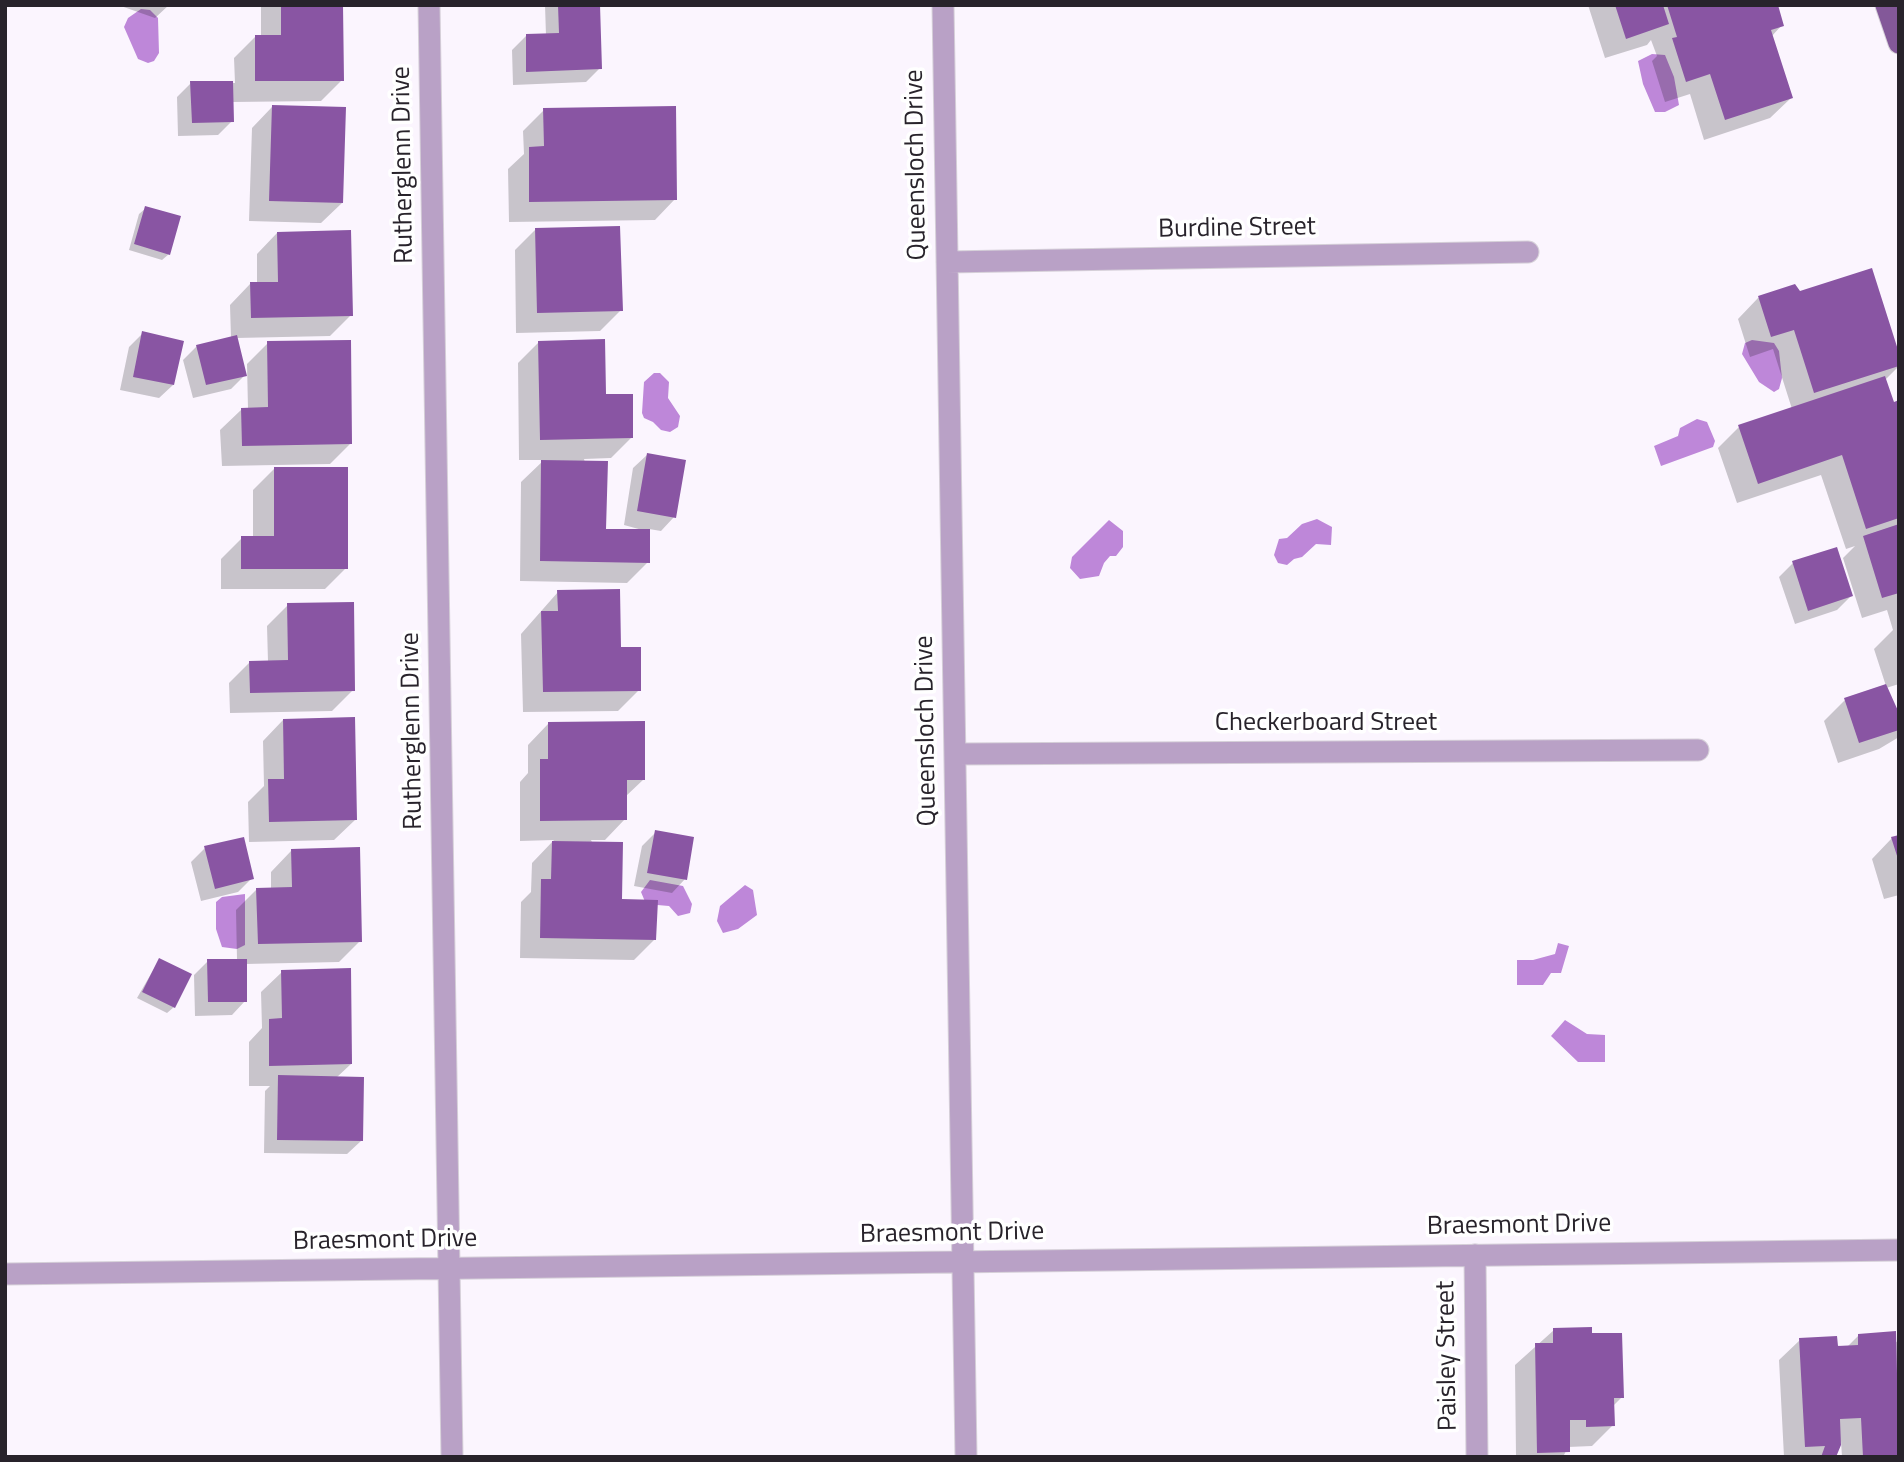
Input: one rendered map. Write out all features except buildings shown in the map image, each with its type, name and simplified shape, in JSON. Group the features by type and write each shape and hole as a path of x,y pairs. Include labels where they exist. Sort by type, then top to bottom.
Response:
{"main road":[{"path":"1886,5 1899,43"}],"street":[{"name":"Rutherglenn Drive","path":"429,5 452,1457"},
{"name":"Queensloch Drive","path":"943,5 966,1457"},
{"name":"Burdine Street","path":"947,262 1528,252"},
{"name":"Checkerboard Street","path":"955,754 1698,750"},
{"name":"Braesmont Drive","path":"5,1274 1899,1250"},
{"name":"Paisley Street","path":"1475,1255 1477,1457"}],"shaded area":[{"path":"141,9 150,10 158,18 159,53 154,61 148,63 138,59 124,27 128,18"},
{"path":"1652,54 1665,55 1674,77 1679,105 1665,112 1655,112 1643,84 1638,61"},
{"path":"1752,340 1774,343 1779,351 1782,378 1779,389 1774,392 1759,382 1742,354 1745,343"},
{"path":"654,373 660,373 669,382 668,398 680,416 678,427 670,432 661,430 644,418 642,413 644,382"},
{"path":"1697,419 1707,422 1715,441 1713,447 1661,466 1654,446 1678,436 1680,428"},
{"path":"1317,519 1332,527 1331,545 1316,544 1302,557 1287,565 1278,563 1274,555 1279,539 1287,538 1302,524"},
{"path":"1109,520 1123,531 1123,547 1116,556 1110,556 1104,563 1099,576 1080,579 1070,568 1072,557"},
{"path":"650,880 683,886 692,904 690,913 678,916 669,906 646,904 641,892"},
{"path":"745,885 753,890 757,915 738,929 723,933 717,921 720,906"},
{"path":"245,894 245,945 237,949 222,947 216,929 216,902 222,897"},
{"path":"1558,943 1569,946 1561,973 1551,973 1543,985 1517,985 1517,960 1533,960 1555,954"},
{"path":"1565,1020 1587,1034 1605,1035 1605,1062 1578,1062 1551,1036"}]}
